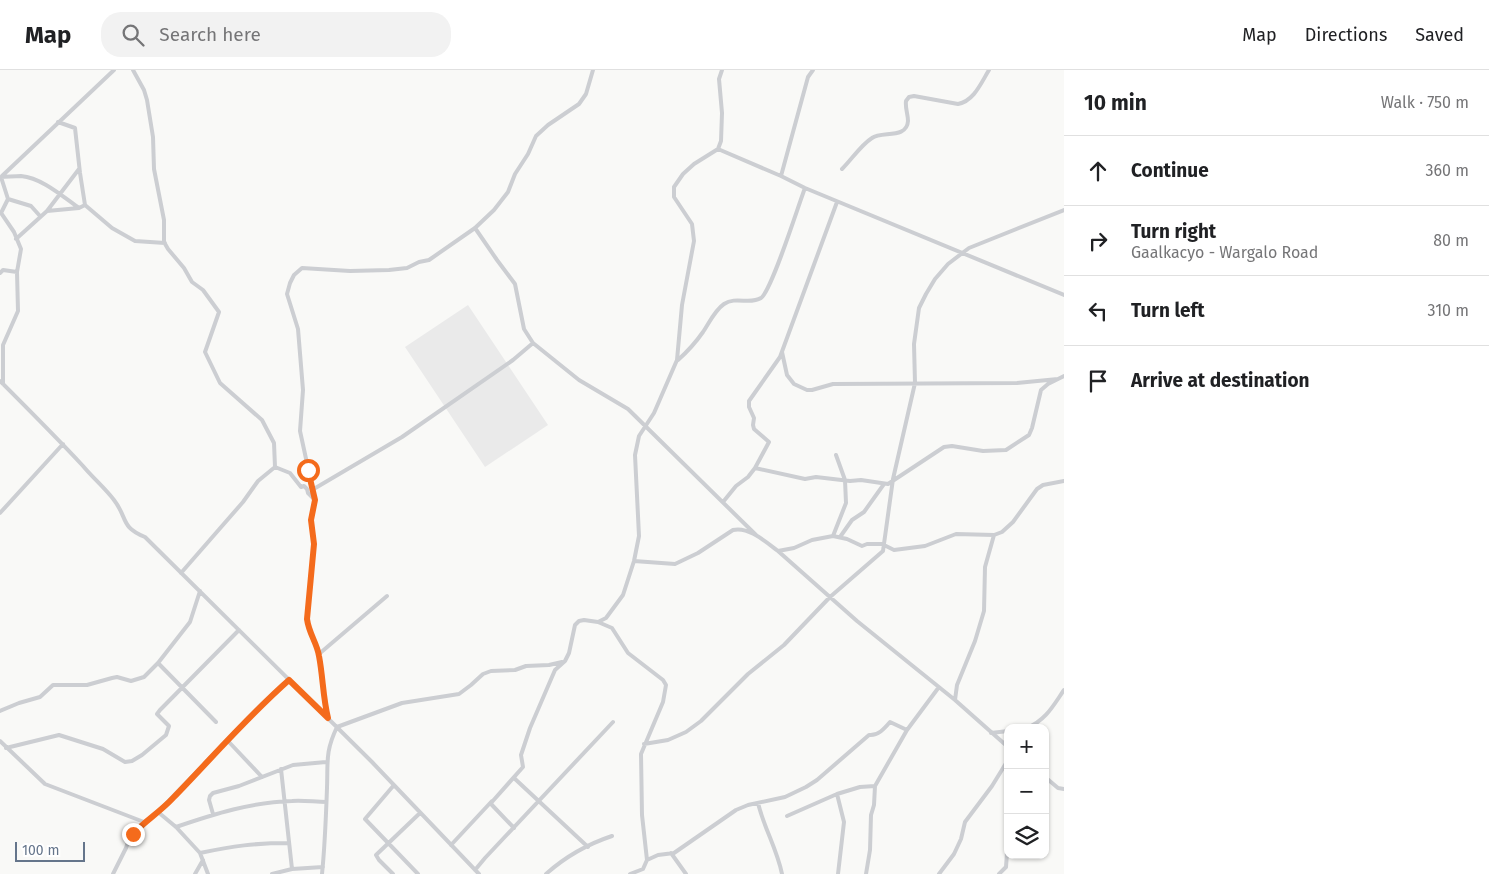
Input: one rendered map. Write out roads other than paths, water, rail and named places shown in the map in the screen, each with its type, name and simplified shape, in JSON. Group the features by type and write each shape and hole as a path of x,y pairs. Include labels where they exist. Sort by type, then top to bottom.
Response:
{"street":[{"path":"0,178 114,70"},
{"path":"133,70 144,90 147,100 153,137 155,176 164,220 165,243 192,282 203,290 219,312 205,352 220,382 262,420 274,443 275,467"},
{"path":"328,718 319,654 309,630 307,619 314,544 311,520 315,500 300,431 303,390 298,329 288,294 290,283 294,275 302,268 350,271 407,268 419,262 429,260 475,228 494,210 508,192 515,174 528,154 536,136 548,124 574,108 583,98 590,84 593,70"},
{"path":"598,622 606,618 624,595 634,561 639,536 635,455 639,436 654,413 677,360 682,305 692,255 694,231 688,216 674,197 674,187 683,174 694,164 718,149 722,134 719,79 722,70"},
{"path":"781,176 808,77 813,70"},
{"path":"842,169 874,136 881,133 896,134 906,126 908,122 906,101 909,97 914,96 958,104 963,103 981,86 989,70"},
{"path":"58,122 75,128 85,205 112,228 135,241 165,243"},
{"path":"718,149 837,202 1064,295"},
{"path":"16,239 47,211 79,169"},
{"path":"0,178 21,176 28,178 60,194 79,208"},
{"path":"0,178 8,199 1,213 14,232 21,249 17,272 18,311 3,344 1,383 63,444 114,500 129,529 145,537 200,591 337,727 479,874"},
{"path":"677,360 702,333 723,305 733,300 751,301 760,298 766,292 776,270 805,188"},
{"path":"8,199 31,206 40,216"},
{"path":"722,502 736,486 748,477 768,448 769,442 754,429 754,418 749,407 749,401 776,364 782,352 837,202"},
{"path":"47,211 79,208 85,205"},
{"path":"644,744 668,740 686,732 701,721 748,674 784,645 830,597 883,551 894,479 915,383 914,344 919,308 935,279 948,264 962,253 979,243 1064,210"},
{"path":"475,228 496,260 515,284 524,329 533,343 579,380 628,409 760,538 778,551 830,597 955,700 1004,744"},
{"path":"0,273 3,270 17,272"},
{"path":"312,490 402,437 513,360 533,343"},
{"path":"782,352 788,378 794,384 808,390 833,384 1017,383 1058,379"},
{"path":"755,468 805,479 862,480 884,484 891,483 894,479 944,447 952,446 983,451 1006,450 1029,435 1041,390 1064,376"},
{"path":"0,513 63,444"},
{"path":"833,536 846,503 844,480 836,455"},
{"path":"275,467 290,473 301,487 304,486 308,489 308,493 315,500"},
{"path":"181,573 243,502 258,481 275,467"},
{"path":"778,551 794,548 812,540 833,536 862,546 882,544 894,550 925,546 956,534 994,535 1007,529 1037,489 1043,485 1064,481"},
{"path":"840,537 852,520 864,512 884,484"},
{"path":"634,561 675,564 698,553 736,529 743,530 760,538"},
{"path":"955,700 958,685 984,611 985,567 994,535"},
{"path":"0,711 40,697 53,685 87,685 117,677 131,681 144,677 158,663 190,622 200,591"},
{"path":"319,654 387,596"},
{"path":"451,845 523,767 522,752 550,680 555,670 564,662 568,653 575,625 579,621 584,620 598,622 612,628 628,653 663,680 666,686 663,702 641,754 642,814 647,860 643,868 630,874"},
{"path":"6,748 58,734 110,752 121,761 132,761 166,735 169,726 157,714 239,630"},
{"path":"322,874 326,762 329,743 337,727 402,703 459,694 483,674 491,671 515,670 526,666 564,662"},
{"path":"158,663 216,722"},
{"path":"113,874 129,839 144,822 158,812 262,704 289,680"},
{"path":"866,874 870,850 874,786 907,730 939,687"},
{"path":"1037,724 1047,715 1064,690"},
{"path":"475,870 484,858 614,722"},
{"path":"647,860 658,855 674,853 736,810 748,805 785,797 806,787 817,780 868,735 873,736 881,732 890,722 907,730"},
{"path":"991,733 1004,731"},
{"path":"0,741 45,784 144,822"},
{"path":"228,741 262,777"},
{"path":"213,814 209,800 210,796 293,765 326,762"},
{"path":"939,874 954,854 961,839 965,822 1004,766"},
{"path":"281,769 292,869"},
{"path":"514,778 588,847"},
{"path":"1049,780 1058,788 1064,789"},
{"path":"394,785 365,817 418,874"},
{"path":"786,816 837,794 860,787 874,786"},
{"path":"837,794 844,822 838,874"},
{"path":"493,800 492,805 514,828"},
{"path":"176,827 213,814 255,804 326,802"},
{"path":"758,803 779,859 782,874"},
{"path":"158,812 176,827 200,853 208,874"},
{"path":"393,874 378,860 376,855 420,813"},
{"path":"546,874 568,856 612,836"},
{"path":"200,853 247,844 289,842"},
{"path":"671,853 686,874"},
{"path":"999,874 1006,866 1007,859"},
{"path":"195,874 203,860"},
{"path":"272,874 292,869 323,867"}]}
